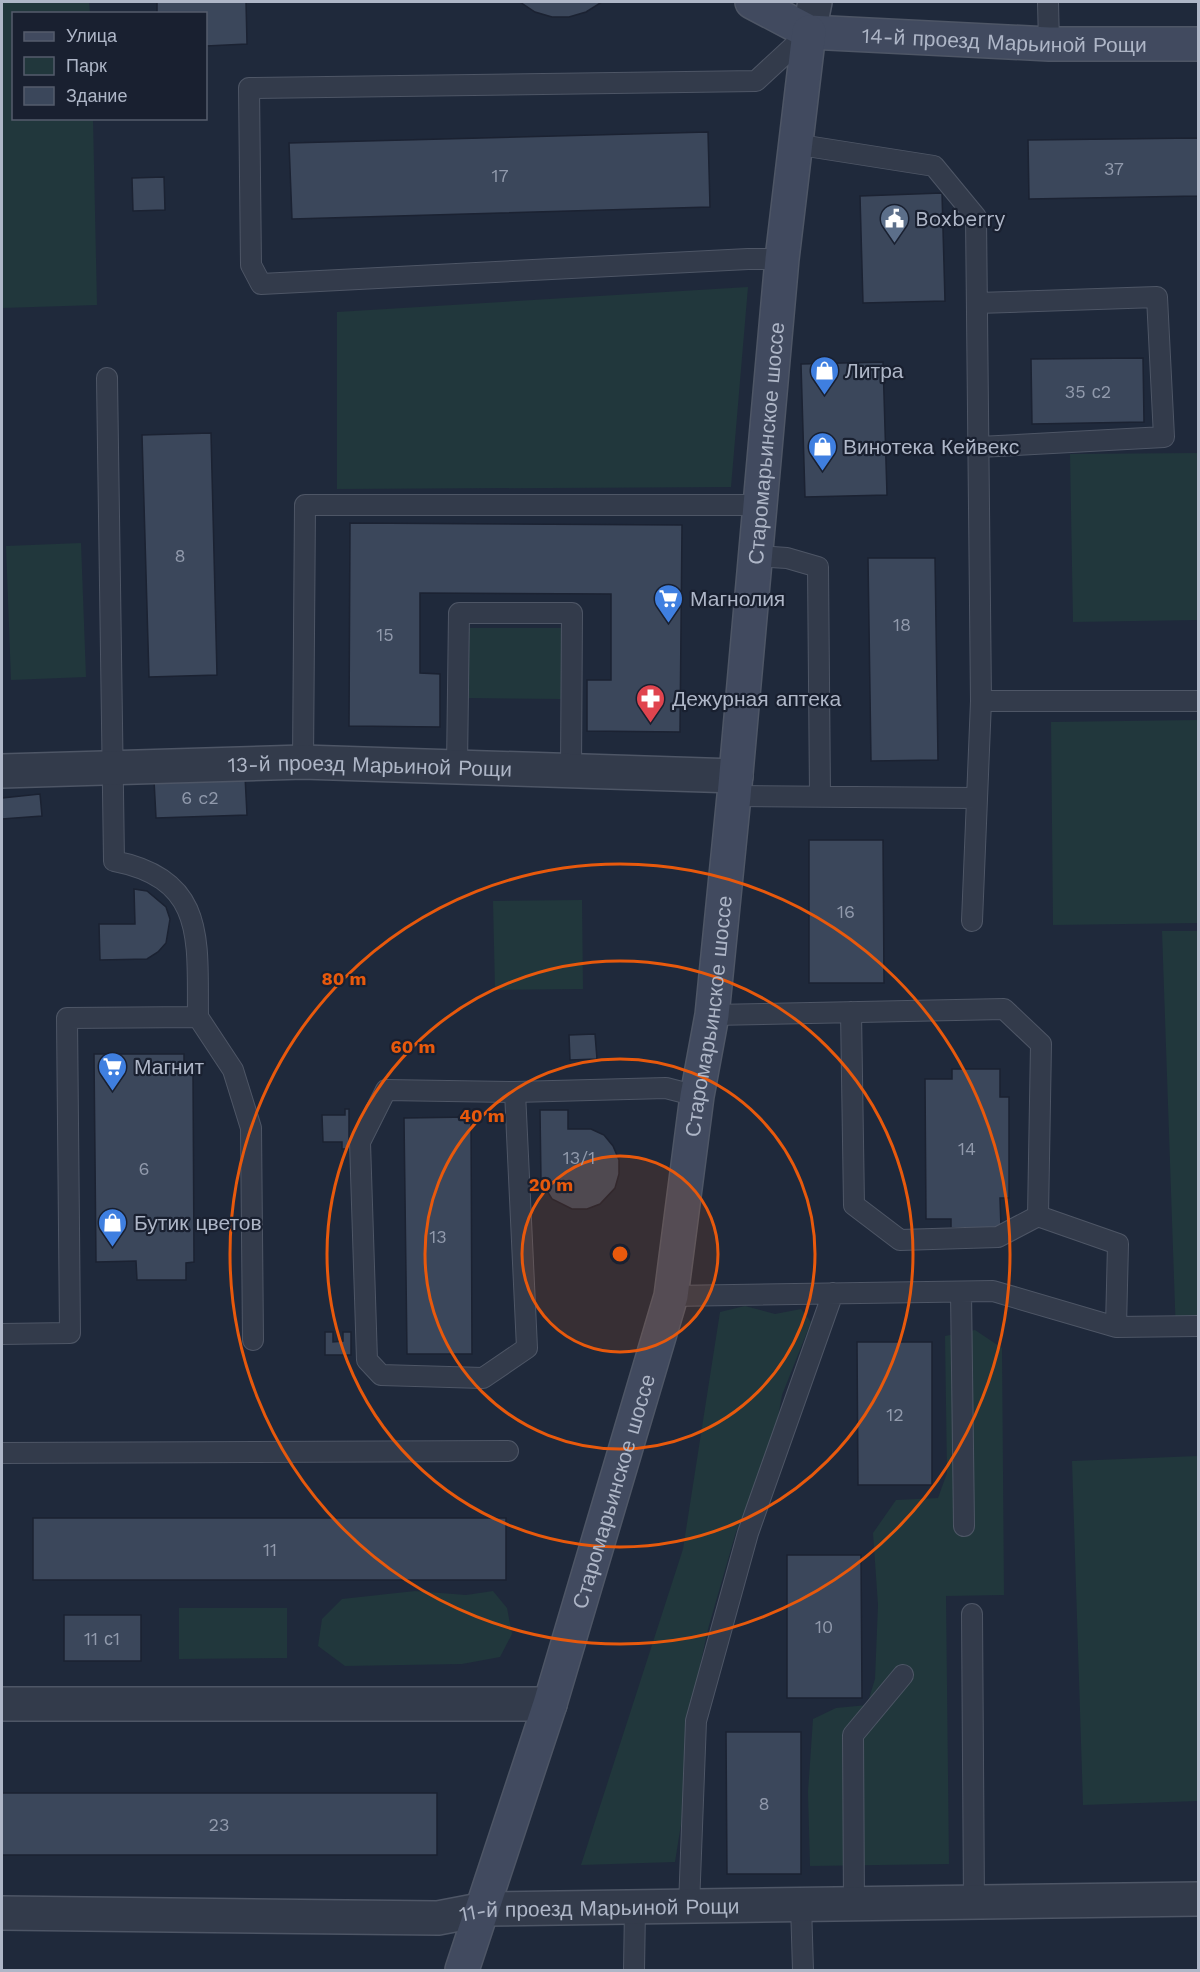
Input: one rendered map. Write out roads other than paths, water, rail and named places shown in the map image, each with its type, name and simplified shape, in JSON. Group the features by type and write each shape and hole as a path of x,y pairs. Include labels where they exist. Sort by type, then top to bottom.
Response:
{"street":[{"path":"752,2 812,17"},
{"name":"14-й проезд Марьиной Рощи","path":"812,17 1048,44 1198,44"},
{"name":"Старомарьинское шоссе","path":"462,1971 485,1909 550,1704 671,1296 697,1096 712,1015 782,259 794,144 812,17"},
{"name":"13-й проезд Марьиной Рощи","path":"2,771 303,762 571,769 735,786"},
{"path":"2,1704 550,1704"},
{"name":"11-й проезд Марьиной Рощи","path":"2,1913 438,1918 485,1909 974,1904 1198,1899"}],"lane":[{"path":"1048,2 1048,44"},
{"path":"782,259 261,284 251,265 249,88 756,81 812,17"},
{"path":"794,144 934,166 976,217 981,701 972,921"},
{"path":"977,303 1157,297 1164,437 979,447"},
{"path":"107,378 114,861 139,866 160,877 181,896 191,915 197,947 198,1017 233,1070 251,1128 253,1340"},
{"path":"303,762 305,505 759,505"},
{"path":"756,556 787,558 818,567 820,795"},
{"path":"457,767 459,613 572,614 571,769"},
{"path":"981,701 1198,701"},
{"path":"735,786 820,795 977,798"},
{"path":"712,1015 1004,1009 1041,1044 1038,1216"},
{"path":"851,1012 854,1205 900,1240 998,1237 1038,1216 1118,1244 1116,1327"},
{"path":"2,1334 70,1333 66,1018 198,1017"},
{"path":"514,1092 527,1348 483,1377 381,1375 368,1360 360,1142 386,1090 514,1092 666,1088 697,1096"},
{"path":"671,1296 993,1291 1116,1327 1198,1326"},
{"path":"961,1292 964,1526"},
{"path":"689,1906 696,1721 748,1533 833,1293"},
{"path":"2,1454 508,1451"},
{"path":"972,1614 974,1904"},
{"path":"854,1904 853,1735 903,1675"},
{"path":"801,1905 802,1971"},
{"path":"634,1971 635,1908"}],"place":[{"name":"Boxberry","path":"894,244"},
{"name":"Литра","path":"824,396"},
{"name":"Винотека Кейвекс","path":"822,472"},
{"name":"Магнолия","path":"669,624"},
{"name":"Дежурная аптека","path":"651,724"},
{"name":"Магнит","path":"113,1092"},
{"name":"Бутик цветов","path":"113,1248"}]}
